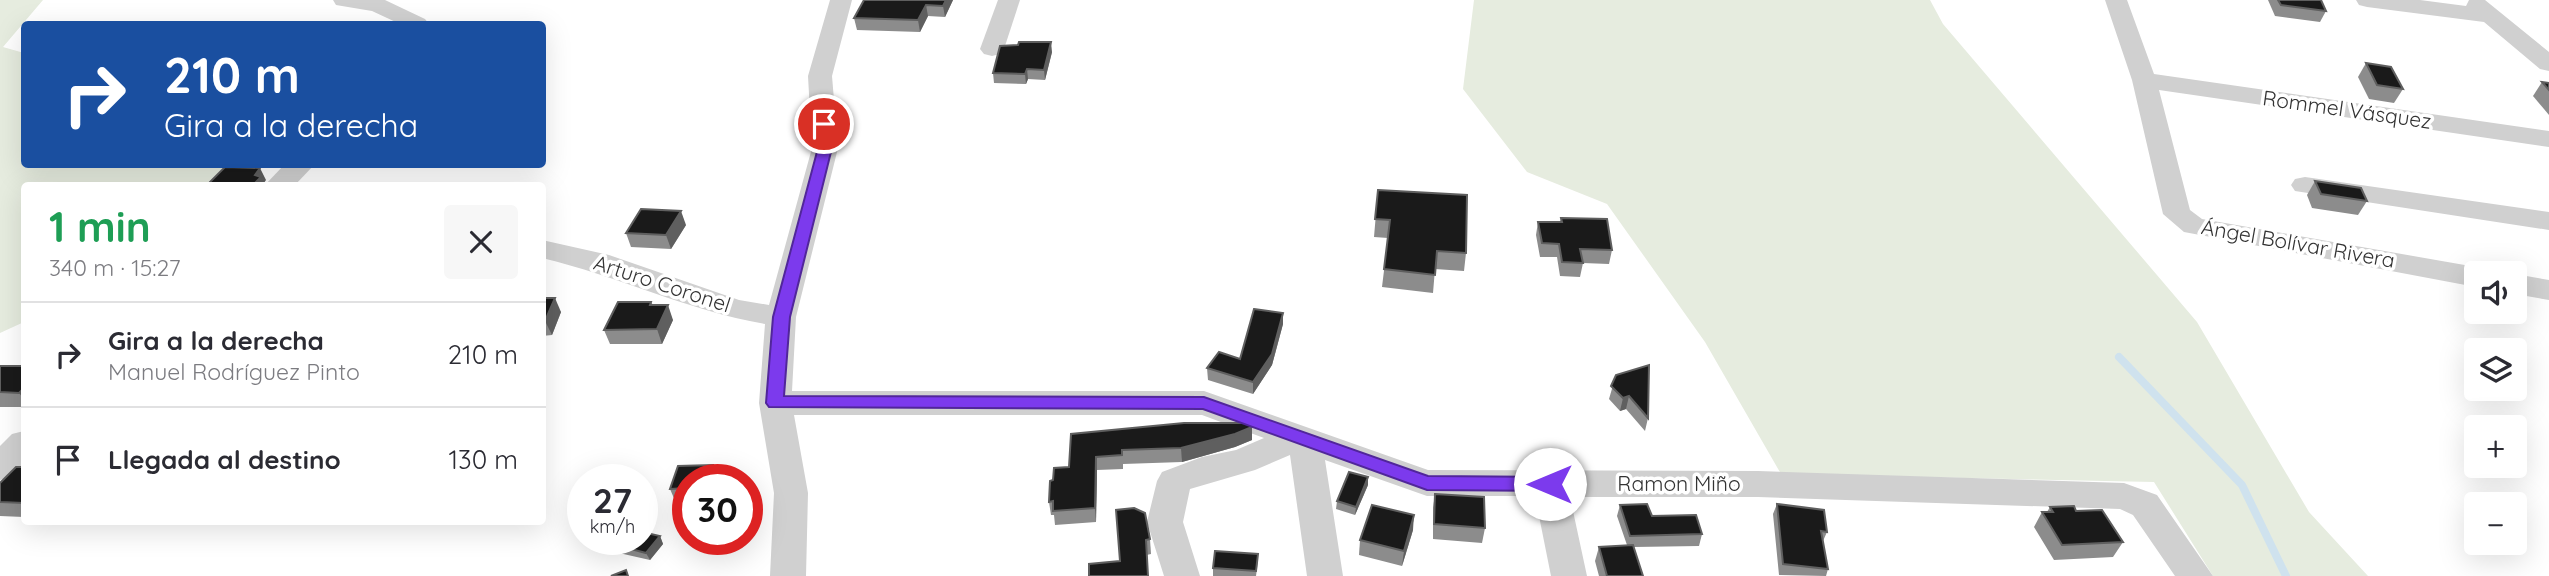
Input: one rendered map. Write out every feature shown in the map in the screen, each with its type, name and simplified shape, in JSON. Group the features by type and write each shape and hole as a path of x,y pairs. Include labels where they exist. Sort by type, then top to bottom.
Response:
{"street":[{"path":"344,0 378,5 411,21"},
{"path":"788,576 791,493 775,403 782,317 825,148 820,76 841,0"},
{"path":"992,49 1009,0"},
{"name":"Ángel Bolívar Rivera","path":"2116,0 2144,80 2177,214 2187,223 2464,275"},
{"path":"2367,0 2491,16"},
{"path":"2472,0 2549,64"},
{"name":"Rommel Vásquez","path":"2144,80 2549,139"},
{"path":"282,182 297,168"},
{"path":"2305,185 2549,221"},
{"name":"Arturo Coronel","path":"546,250 599,262 735,309 782,317"},
{"path":"2527,286 2549,290"},
{"name":"Ramon Miño","path":"775,403 1204,403 1427,483 1758,484 2124,496 2145,505 2195,576"},
{"path":"1182,576 1165,522 1174,481 1305,439 1325,576"},
{"path":"0,467 21,446"},
{"path":"1550,484 1569,576"}],"shaded area":[{"path":"0,0 43,0 25,21 21,21 21,26 3,47 21,52 21,168 223,168 208,182 21,182 21,323 0,333"},
{"path":"1474,0 1930,0 1943,24 2197,322 2309,512 2368,576 2213,576 2154,482 1781,474 1705,342 1607,204 1527,172 1463,89"}],"building":[{"path":"864,0 946,0 943,6 926,5 918,20 854,18"},
{"path":"2278,0 2321,0 2326,11 2281,5"},
{"path":"1019,42 1051,42 1044,70 1027,69 1025,74 993,73 1000,46 1018,45"},
{"path":"2366,63 2391,67 2403,89 2377,85"},
{"path":"224,168 260,168 255,175 261,177 256,182 210,182"},
{"path":"2315,181 2361,188 2367,201 2321,194"},
{"path":"1378,190 1467,195 1466,253 1437,251 1435,275 1384,269 1390,220 1375,219"},
{"path":"641,209 681,211 666,235 626,233"},
{"path":"1561,218 1607,219 1612,250 1580,249 1583,263 1562,262 1559,244 1542,243 1538,222 1562,222"},
{"path":"546,298 555,298 546,319"},
{"path":"618,302 668,305 657,329 604,330"},
{"path":"1254,309 1283,313 1272,354 1253,382 1207,368 1219,352 1240,359"},
{"path":"1649,365 1648,418 1629,396 1623,398 1611,386 1616,375"},
{"path":"0,366 21,366 21,391 0,392"},
{"path":"1184,423 1251,423 1252,427 1181,448 1122,450 1122,455 1096,457 1095,508 1053,511 1053,501 1049,502 1050,481 1053,480 1054,468 1069,467 1071,434"},
{"path":"16,467 21,467 21,503 0,502 0,483"},
{"path":"1349,472 1368,477 1356,507 1337,501"},
{"path":"1435,494 1484,497 1485,528 1434,524"},
{"path":"1647,504 1652,516 1696,515 1702,534 1630,536 1620,505"},
{"path":"1777,504 1824,510 1827,532 1821,531 1828,569 1783,564"},
{"path":"1372,505 1414,515 1404,551 1360,540"},
{"path":"2074,506 2076,511 2102,510 2123,542 2062,545 2042,512 2053,512 2050,507"},
{"path":"1134,508 1145,513 1150,539 1146,540 1148,576 1089,576 1089,564 1120,561 1116,510"},
{"path":"1633,545 1643,576 1607,576 1599,547"},
{"path":"1215,551 1258,554 1256,571 1213,568"},
{"path":"626,570 628,576 611,576"}],"waterway":[{"path":"2119,357 2242,485 2286,576"}],"route":[{"path":"824,124 825,148 782,317 775,403 1204,403 1427,483 1550,484"}]}
